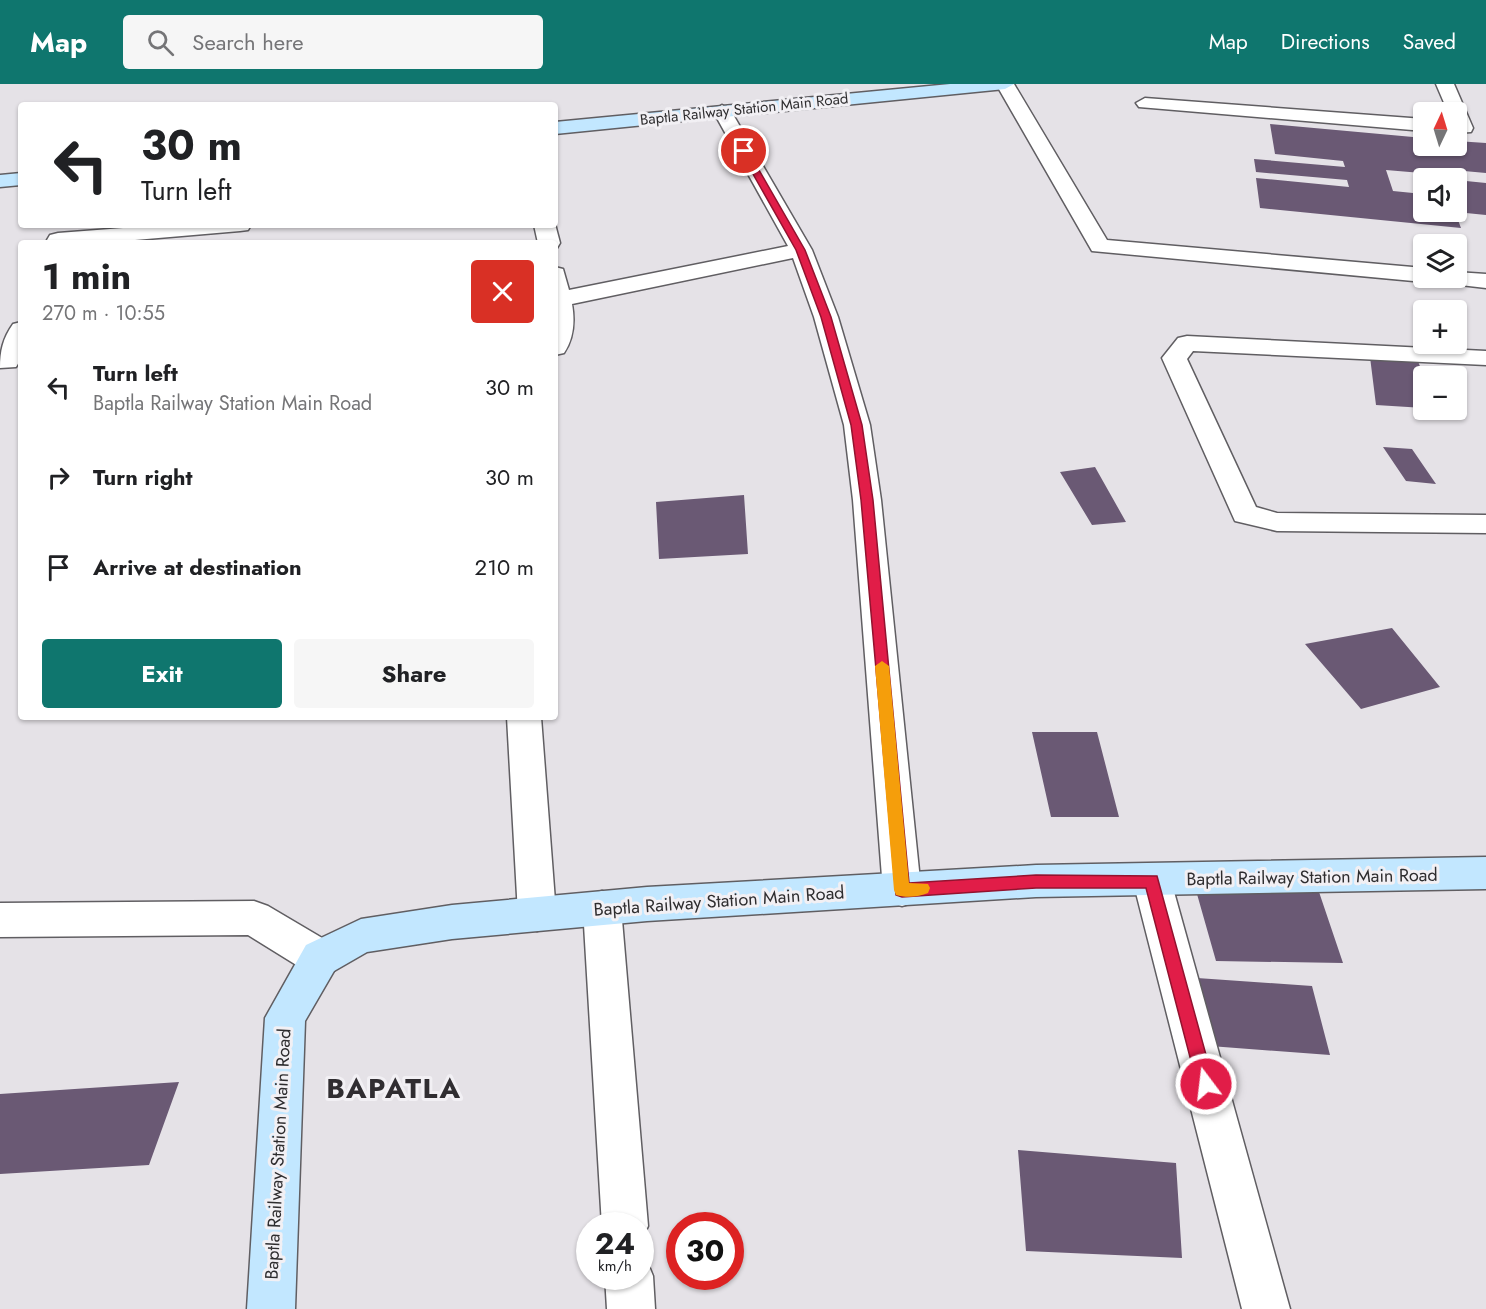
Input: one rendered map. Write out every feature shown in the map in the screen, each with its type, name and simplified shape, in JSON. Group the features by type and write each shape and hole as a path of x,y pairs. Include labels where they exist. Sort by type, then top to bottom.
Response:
{"street":[{"name":"Baptla Railway Station Main Road","path":"558,128 1005,84"},
{"path":"1005,84 1100,246 1413,274"},
{"path":"1445,84 1451,102"},
{"path":"1144,103 1413,123"},
{"path":"722,111 801,250 826,317 856,425 867,500 902,890"},
{"path":"1467,129 1486,133"},
{"path":"0,181 18,179"},
{"path":"60,236 191,228"},
{"path":"558,338 563,322 558,299 801,250"},
{"path":"1467,279 1486,281"},
{"path":"9,362 18,337"},
{"path":"1486,358 1187,343 1174,358 1245,514 1276,522 1486,524"},
{"path":"524,720 537,914"},
{"name":"Baptla Railway Station Main Road","path":"271,1309 285,1018 320,958 361,936 452,922 602,908 1036,882 1486,873"},
{"path":"1152,881 1266,1309"},
{"path":"602,908 624,1212"},
{"path":"0,920 254,918 320,958"},
{"path":"630,1290 631,1309"}],"building":[{"path":"1270,124 1413,137 1413,156 1467,156 1467,142 1486,143 1486,173 1467,171 1467,168 1413,168 1413,172 1386,170 1393,191 1413,193 1413,222 1459,222 1461,228 1260,208 1256,178 1349,187 1347,180 1256,172 1254,159 1345,167 1343,161 1275,154"},
{"path":"1467,181 1486,183 1486,215 1467,213"},
{"path":"1370,357 1417,359 1420,366 1413,366 1413,407 1376,405"},
{"path":"1383,447 1412,449 1436,484 1406,481"},
{"path":"1095,467 1126,522 1092,525 1060,472"},
{"path":"744,495 748,554 659,559 656,502"},
{"path":"1392,628 1440,687 1361,709 1305,644"},
{"path":"1032,732 1097,732 1119,817 1051,817"},
{"path":"1195,887 1318,889 1343,963 1216,961"},
{"path":"1197,978 1312,986 1330,1055 1210,1046"},
{"path":"179,1082 149,1165 0,1174 0,1094"},
{"path":"1018,1150 1176,1163 1182,1258 1026,1251"}],"slow traffic":[{"path":"882,666 902,890 922,888"}],"district":[{"name":"BAPATLA","path":"394,1088"}],"route":[{"path":"744,151 801,250 826,317 856,425 867,500 902,890 1036,882 1152,881 1206,1084"}]}
